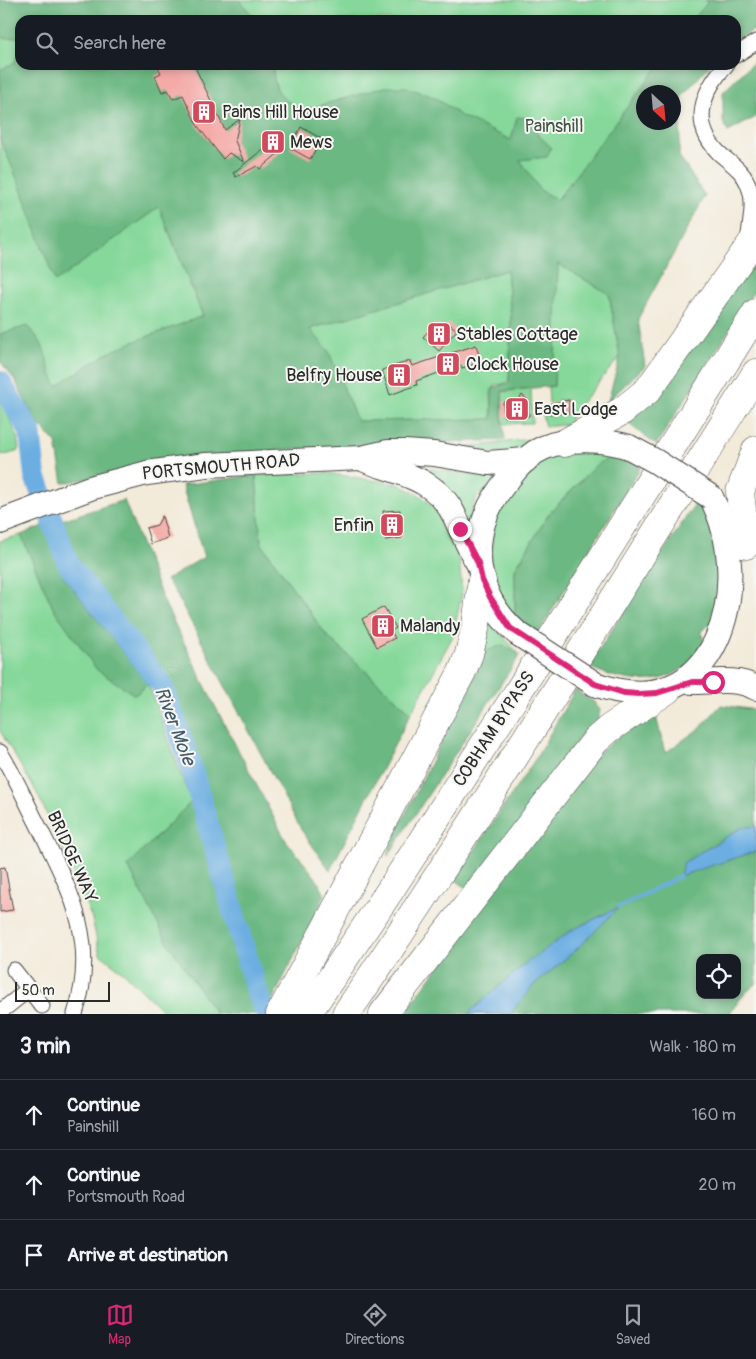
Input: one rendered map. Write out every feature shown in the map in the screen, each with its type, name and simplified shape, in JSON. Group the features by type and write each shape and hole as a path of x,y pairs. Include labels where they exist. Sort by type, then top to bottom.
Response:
{"highway":[{"path":"565,443 622,411 648,390 752,242"},
{"name":"COBHAM BYPASS","path":"312,1007 518,692 756,313"},
{"name":"COBHAM BYPASS","path":"346,1014 525,744 660,523 756,373"},
{"path":"751,546 740,492 756,450"},
{"path":"751,546 756,489"},
{"path":"280,1014 462,672 470,654 476,625 480,572"},
{"path":"383,1014 596,740 610,728 679,686"}],"main road":[{"path":"751,546 727,512 711,497 656,461 629,448 607,442 565,443 544,448 526,460 500,488 488,508 480,537 480,572 496,607 517,633 595,684 631,694 679,686 736,681 746,682 756,688"},
{"name":"PORTSMOUTH ROAD","path":"0,522 90,488 127,477 186,467 361,458 388,452 434,454 488,463 526,460"},
{"name":"PORTSMOUTH ROAD","path":"361,458 407,473 433,490 454,514 480,572"},
{"path":"679,686 701,677 726,654 746,620"}],"street":[{"path":"741,52 756,42"},
{"path":"722,70 707,90 703,103 703,122 705,133 712,145 749,171 749,185 752,196 752,242"},
{"name":"BRIDGE WAY","path":"0,752 64,876 77,909 84,948 84,976 75,1014"},
{"path":"14,970 42,1006"},
{"path":"0,1012 29,989"}],"green space":[{"path":"0,0 15,15 15,70 17,70 0,96"},
{"path":"0,0 239,0 252,15 15,15 15,38 6,39 0,36"},
{"path":"239,0 734,0 721,15 252,15"},
{"path":"706,0 756,0 756,29 741,37 741,15 697,15 707,3"},
{"path":"756,60 756,117 728,132 723,122 723,92"},
{"path":"15,62 15,70 273,70 274,81 279,92 300,111 385,87 407,87 436,98 461,116 511,140 517,117 529,118 537,134 551,147 547,157 520,160 540,190 557,200 636,95 636,130 680,130 679,156 705,196 638,319 645,366 608,401 620,357 609,294 558,264 554,386 502,391 502,417 505,440 294,449 236,454 63,483 56,443 36,421 15,380 0,361 0,334 27,326 35,334 43,348 57,386 106,354 203,316 159,207 55,282 18,181 0,139 0,70","holes":["507,270 511,318 509,382 492,389 492,419 357,421 329,352 310,329"]},
{"name":"Painshill","path":"273,70 674,70 654,85 636,85 636,104 553,223 300,111 283,97 274,81"},
{"path":"655,70 705,70 682,96 681,116 681,85 644,85"},
{"path":"0,121 70,270 159,207 203,316 167,330 29,408 15,380 0,361"},
{"path":"756,251 756,288 656,445 625,421"},
{"path":"557,263 609,294 620,357 571,415 570,424 545,427 542,414 569,412 568,400 558,400 558,403 549,404 548,387 554,386"},
{"path":"507,269 511,318 509,383 496,385 491,393 492,419 357,421 309,329"},
{"path":"531,388 532,423 504,424 502,417 502,392"},
{"path":"0,398 17,435 19,451 5,455 0,454"},
{"path":"530,439 522,446 504,452 495,453 455,449"},
{"path":"579,448 622,455 596,465 549,514 515,569 515,616 500,600 491,564 494,518 516,483 547,457"},
{"path":"622,455 641,467 538,633 515,616 515,569 549,514 596,465 612,456"},
{"path":"408,467 502,477 491,490 477,496 470,514 475,525 471,538"},
{"path":"326,473 398,484 421,496 447,520 458,545 462,593 453,636 411,713 326,635 261,543 256,475"},
{"path":"256,475 261,543 326,635 411,713 330,870 302,831 174,590 166,580 204,557 182,485"},
{"path":"124,500 163,600 215,706 285,839 316,878 325,895 271,1003 263,988 191,734 165,674 77,561 62,520"},
{"path":"696,502 715,519 728,570 713,622 701,631 707,654 669,676 659,679 627,679 607,674 588,666"},
{"path":"45,525 64,577 148,684 135,695 97,670 53,608 21,535"},
{"path":"21,535 53,608 135,695 148,684 191,802 128,866 166,939 216,1014 166,1014 124,973 100,954 92,919 79,886 37,793 0,731 0,541"},
{"path":"484,610 501,634 520,655 503,645 479,665"},
{"path":"503,645 520,655 388,856 392,841 486,651"},
{"path":"575,690 594,702 600,710 598,721 583,732 538,798 468,890 455,879 536,758"},
{"path":"721,705 756,710 756,984 741,998 741,954 696,954 696,999 740,999 729,1014 404,1014 586,764 628,728 656,716 665,753 700,728"},
{"path":"191,802 245,982 257,1014 216,1014 166,940 128,866"}],"water":[{"path":"756,826 756,851 680,876 683,863 741,828"},
{"path":"619,907 576,950 533,986 510,1014 468,1014 522,966 572,930"}],"building":[{"name":"Pains Hill House","path":"160,70 196,70 225,130 240,119 235,141 244,162 229,153 223,159 197,125 183,95 173,99 168,90 162,92 155,76 161,73"},
{"path":"301,127 322,139 310,159 290,148"},
{"path":"276,139 281,151 260,169 257,166 236,177 233,173"},
{"name":"Stables Cottage","path":"435,323 443,329 448,323 457,330 439,351 423,337"},
{"path":"476,345 481,362 462,368 461,365 416,381 417,385 390,395 382,370 410,361 412,366"},
{"name":"East Lodge","path":"522,395 528,400 529,416 504,417 503,402 518,401"},
{"path":"569,400 569,413 550,414 549,404"},
{"name":"Enfin","path":"400,510 402,538 385,540 383,511"},
{"path":"162,516 168,538 151,544 146,528 157,525"},
{"name":"Malandy","path":"384,607 396,628 391,631 395,638 377,647 362,619"},
{"path":"5,867 13,910 0,912 0,868"}],"waterway":[{"name":"River Mole","path":"0,382 30,431 35,476 69,565 162,685 190,763 257,993 267,1014"},
{"path":"619,907 680,876"}],"place":[{"name":"Pains Hill House","path":"204,112"},
{"name":"Mews","path":"273,142"},
{"name":"Stables Cottage","path":"439,334"},
{"name":"Clock House","path":"448,364"},
{"name":"Belfry House","path":"399,375"},
{"name":"East Lodge","path":"517,409"},
{"name":"Enfin","path":"392,525"},
{"name":"Malandy","path":"383,626"}],"route":[{"path":"460,529 467,546 478,563 482,580 490,597 510,628 595,684 610,690 639,694 657,693 692,682 713,682"}]}
